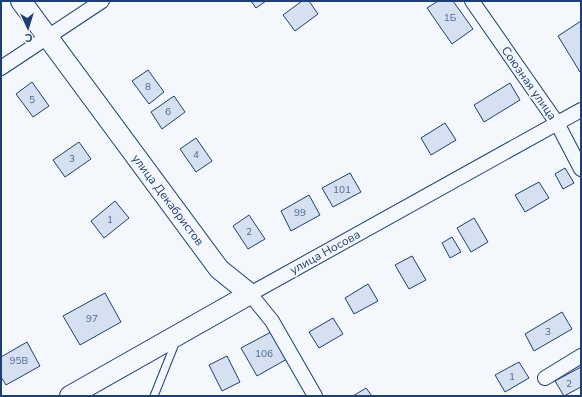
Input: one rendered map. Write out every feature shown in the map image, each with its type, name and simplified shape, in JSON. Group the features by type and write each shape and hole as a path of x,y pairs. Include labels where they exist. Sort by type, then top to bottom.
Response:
{"street":[{"name":"улица Декабристов","path":"21,1 219,269 250,294 272,321 315,396"},
{"path":"1,68 102,1"},
{"name":"Союзная улица","path":"472,1 557,123 581,169"},
{"name":"улица Носова","path":"70,396 581,110"},
{"path":"545,378 581,356"}],"lane":[{"path":"154,396 178,335"}],"building":[{"path":"251,1 266,1 256,8"},
{"path":"302,1 309,1 318,14 295,31 283,15"},
{"path":"438,1 453,1 473,29 452,44 427,8"},
{"path":"581,21 581,71 580,72 558,36"},
{"path":"148,70 164,92 149,104 132,81"},
{"path":"32,82 49,106 33,117 16,94"},
{"path":"510,83 520,100 484,122 474,105"},
{"path":"174,96 185,112 162,129 151,112"},
{"path":"445,123 456,140 431,155 421,138"},
{"path":"196,138 212,161 196,172 180,149"},
{"path":"79,142 91,159 65,177 53,160"},
{"path":"565,168 574,183 563,189 555,174"},
{"path":"350,173 361,192 333,207 322,188"},
{"path":"539,182 549,198 525,212 515,195"},
{"path":"309,195 320,215 291,231 281,211"},
{"path":"115,201 129,218 104,238 91,221"},
{"path":"249,215 265,239 248,249 233,226"},
{"path":"474,218 488,242 471,252 457,228"},
{"path":"452,237 461,252 450,258 442,243"},
{"path":"412,256 426,280 409,289 395,265"},
{"path":"368,284 378,301 354,314 345,298"},
{"path":"105,293 121,322 80,345 63,316"},
{"path":"562,312 572,329 534,351 525,334"},
{"path":"333,318 343,334 319,348 309,332"},
{"path":"271,332 287,359 257,376 241,348"},
{"path":"27,342 40,366 6,385 1,377 1,357"},
{"path":"227,356 240,382 222,391 209,365"},
{"path":"519,362 529,378 505,392 495,375"},
{"path":"581,367 581,387 564,396 555,381"},
{"path":"366,388 372,396 353,396"}]}
